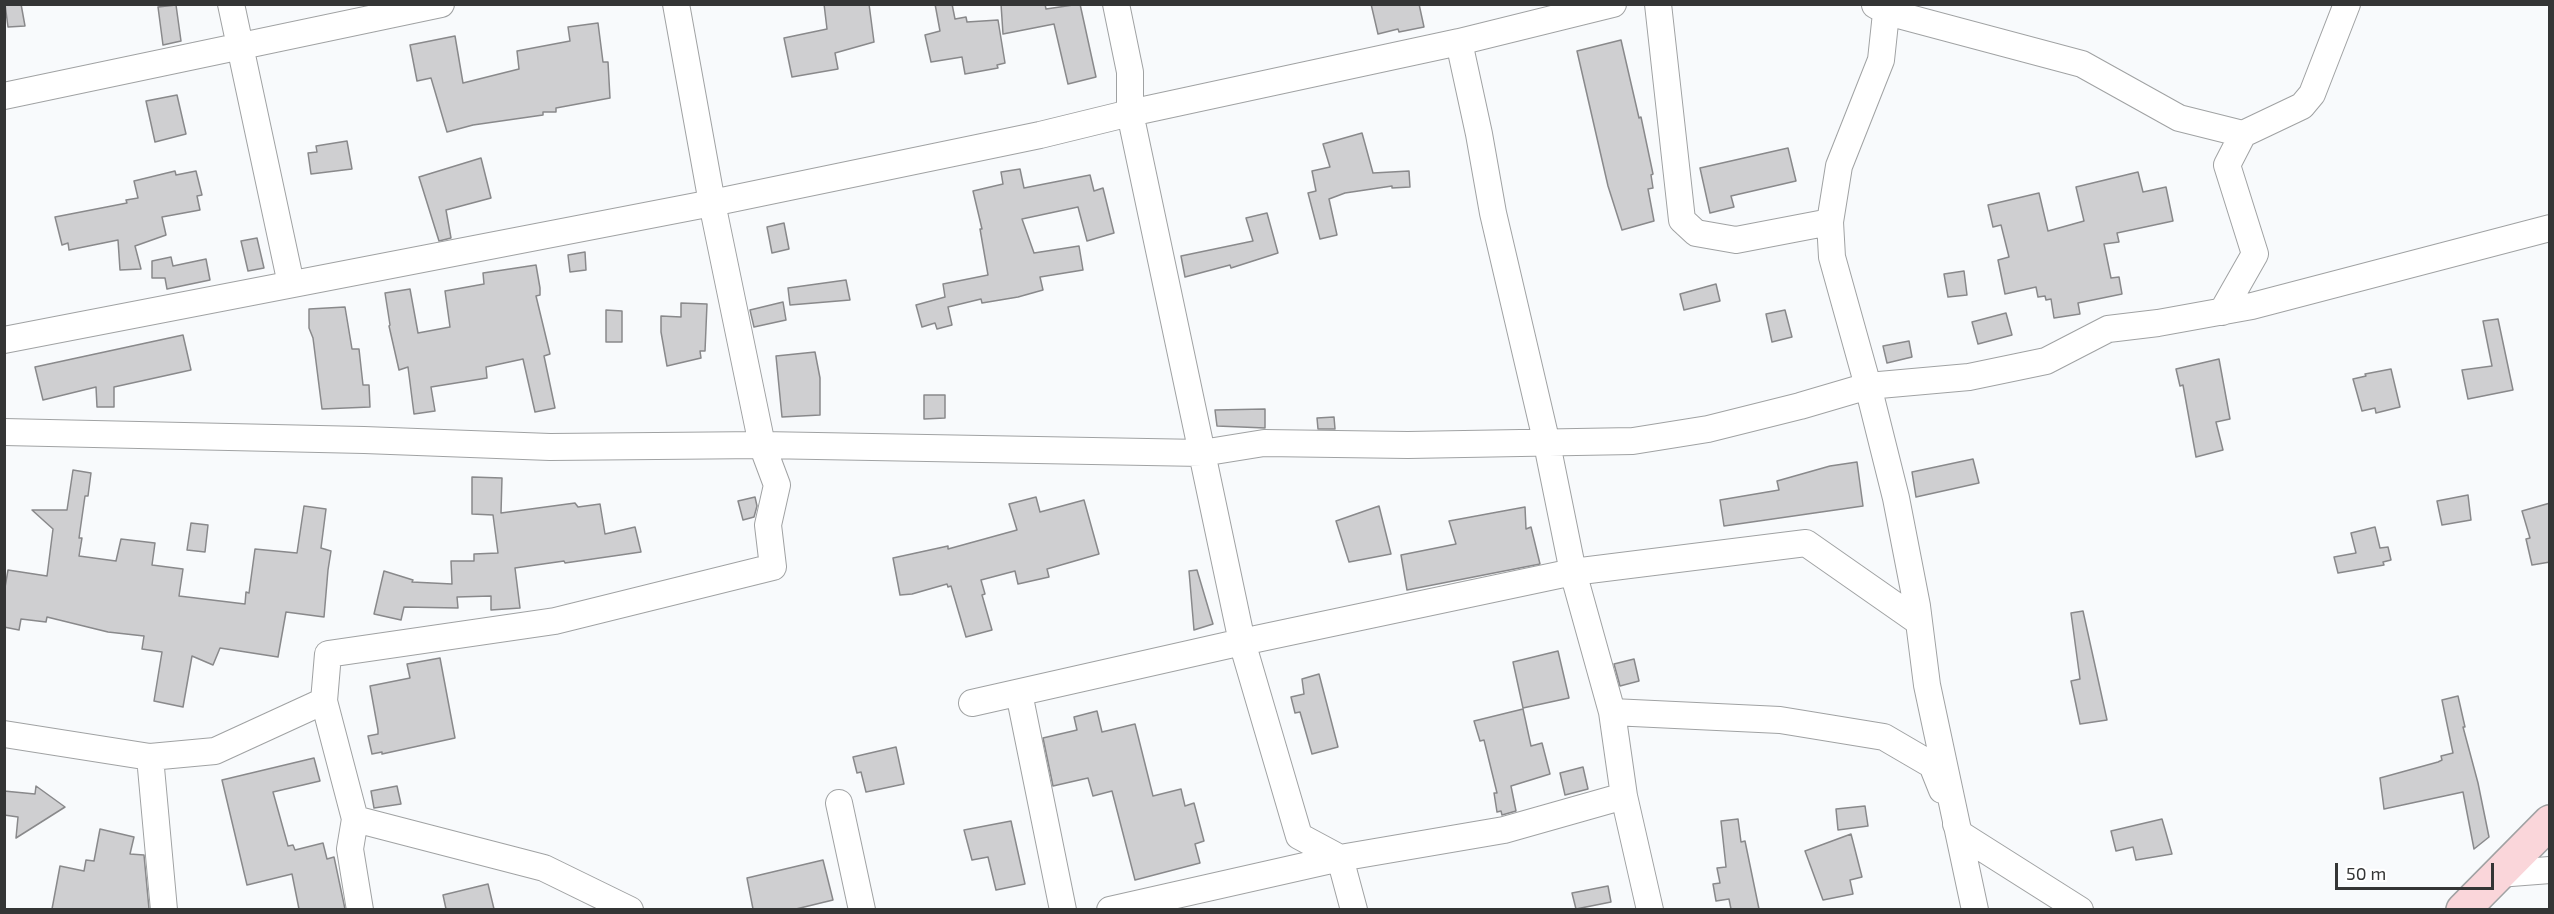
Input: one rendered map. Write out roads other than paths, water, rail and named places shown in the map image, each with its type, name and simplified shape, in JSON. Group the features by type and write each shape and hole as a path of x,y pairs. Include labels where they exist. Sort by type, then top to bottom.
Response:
{"main road":[{"path":"2463,909 2550,822"}],"street":[{"path":"231,4 291,284"},
{"path":"4,96 441,4"},
{"path":"360,909 350,849 355,819 324,701 328,654 555,621 773,567 768,525 777,485 762,445 712,203 676,4"},
{"path":"1116,4 1130,72 1130,113 1242,642 1299,836 1340,858 1354,909"},
{"path":"4,340 712,203 1040,135 1130,113 1459,42 1613,4"},
{"path":"1658,4 1682,220 1696,233 1736,240 1830,222"},
{"path":"2222,312 2254,254 2227,165 2242,134 2302,106 2312,94 2347,4"},
{"path":"1975,909 1927,685 1919,622 1896,498 1832,257 1830,222 1839,166 1881,60 1883,7 2082,64 2179,118 2242,134"},
{"path":"1459,42 1493,213 1547,444 1573,572 1612,712 1624,796 1650,909"},
{"path":"4,432 364,440 550,447 762,445 1202,453 1264,443 1547,444 1633,441 1708,429 1868,386 1969,377 2046,361 2108,329 2252,306 2550,228"},
{"path":"972,703 1242,642 1573,572 1806,543 1919,622"},
{"path":"1019,693 1063,909"},
{"path":"4,734 150,757 215,751 324,701"},
{"path":"1612,712 1780,720 1884,737 1932,765 1960,834 2080,909"},
{"path":"150,757 164,909"},
{"path":"1110,909 1340,858 1504,831 1624,796"},
{"path":"839,803 862,909"},
{"path":"355,819 544,868 630,909"},
{"path":"2498,874 2550,870"}]}
